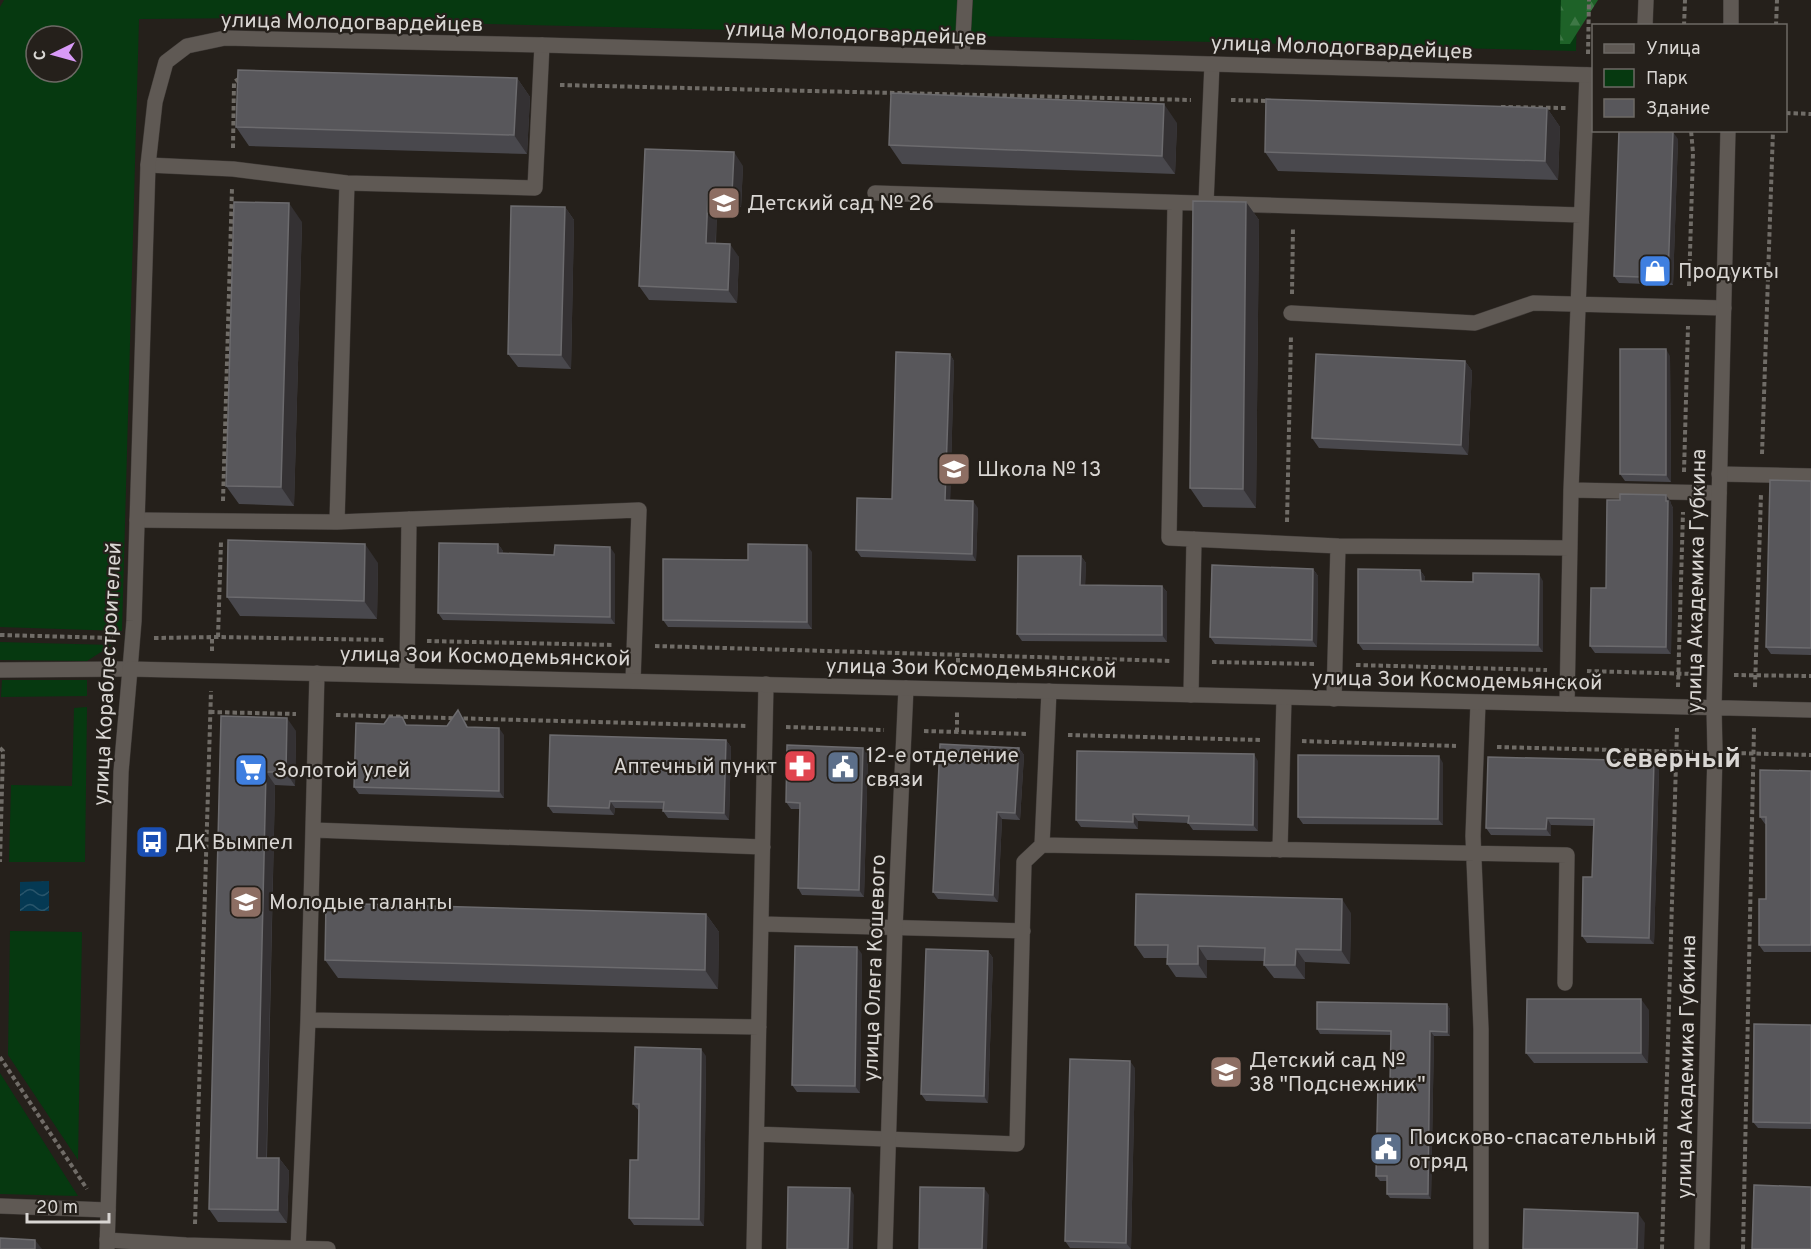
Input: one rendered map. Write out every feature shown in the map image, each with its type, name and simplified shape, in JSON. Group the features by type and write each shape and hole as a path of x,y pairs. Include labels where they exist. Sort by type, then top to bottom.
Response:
{"street":[{"path":"962,57 965,0"},
{"path":"1645,24 1646,0"},
{"path":"1731,0 1731,24"},
{"name":"улица Молодогвардейцев","path":"154,102 166,62 187,46 225,38 1590,75"},
{"path":"148,165 233,169 347,183 535,188 542,45"},
{"path":"1206,203 1212,64"},
{"path":"1567,704 1571,490 1581,214 1590,75"},
{"name":"улица Кораблестроителей","path":"107,1245 104,1210 121,772 132,638 148,165 154,102"},
{"name":"улица Академика Губкина","path":"1702,1249 1728,132"},
{"path":"337,522 347,183"},
{"path":"875,193 1175,204 1581,214"},
{"path":"1175,204 1169,538 1338,546 1570,548"},
{"path":"1292,313 1475,324 1533,303 1724,308"},
{"path":"1719,474 1811,476"},
{"path":"1571,490 1719,493"},
{"path":"137,520 337,522 639,510 633,681"},
{"path":"408,675 409,519"},
{"path":"1191,695 1194,539"},
{"path":"1334,699 1338,546"},
{"name":"улица Зои Космодемьянской","path":"0,670 211,670 1811,710"},
{"path":"298,1249 308,1020 317,673"},
{"path":"754,1249 766,684"},
{"name":"улица Олега Кошевого","path":"885,1249 906,688"},
{"path":"757,1134 1017,1144 1024,862 1042,845 1049,691"},
{"path":"1280,850 1284,698"},
{"path":"1478,703 1474,853 1480,1029 1481,1249"},
{"path":"314,830 763,847"},
{"path":"1042,845 1567,855 1565,984"},
{"path":"761,924 1023,931"},
{"path":"308,1020 759,1027"},
{"path":"0,1206 104,1210"},
{"path":"107,1245 328,1249"}],"path":[{"path":"1590,0 1590,75"},
{"path":"1684,24 1685,0"},
{"path":"1776,24 1777,0"},
{"path":"218,637 234,82 243,77"},
{"path":"540,84 1269,101"},
{"path":"1492,107 1586,109"},
{"path":"1787,113 1811,114"},
{"path":"1662,1249 1689,307 1693,153 1691,132"},
{"path":"1286,544 1294,206"},
{"path":"0,635 409,641 958,656"},
{"path":"194,1246 212,637"},
{"path":"1678,673 1811,676"},
{"path":"210,712 1811,755"},
{"path":"0,748 3,751 0,862"},
{"path":"0,1057 104,1210"}],"green space":[{"path":"4,0 1577,0 1576,51 249,18 139,19 122,631 0,627 0,7"},
{"path":"1561,0 1598,0 1570,44 1560,44"},
{"path":"0,642 112,645 87,661 0,660"},
{"path":"2,680 87,680 87,696 1,697"},
{"path":"87,707 85,862 9,862 11,785 72,786 74,708"},
{"path":"10,931 82,932 78,1160 8,1055"},
{"path":"0,1073 78,1196 0,1194"}],"water":[{"path":"49,881 49,911 20,911 20,882"}],"building":[{"path":"238,70 517,78 514,135 236,127"},
{"path":"891,93 1164,104 1162,156 889,145"},
{"path":"1266,99 1547,108 1545,161 1265,152"},
{"path":"1619,132 1673,132 1668,278 1614,276"},
{"path":"645,149 734,152 732,194 708,193 706,243 730,244 728,290 639,286"},
{"path":"1193,201 1246,202 1243,489 1190,488"},
{"path":"234,202 289,203 281,487 226,486"},
{"path":"511,206 565,207 561,355 508,354"},
{"path":"1620,349 1666,349 1666,475 1620,474"},
{"path":"896,352 950,354 945,500 973,501 972,554 856,550 857,498 892,499"},
{"path":"1316,354 1465,361 1461,445 1312,438"},
{"path":"1770,480 1811,481 1811,648 1766,647"},
{"path":"1620,494 1666,495 1666,501 1668,501 1666,647 1590,646 1591,588 1606,588 1607,500 1620,500"},
{"path":"228,540 365,544 364,601 227,597"},
{"path":"439,543 498,544 498,553 554,555 555,545 610,547 610,617 438,613"},
{"path":"748,544 807,545 807,622 663,620 663,559 748,560"},
{"path":"1018,556 1081,556 1080,585 1162,586 1162,635 1017,634"},
{"path":"1212,565 1313,569 1312,640 1210,637"},
{"path":"1358,569 1420,570 1421,581 1473,582 1473,573 1539,574 1538,645 1358,643"},
{"path":"458,710 467,727 499,728 499,791 354,787 356,723 384,724 389,717 402,717 406,725 447,726"},
{"path":"221,716 287,718 286,772 266,772 257,1158 279,1158 278,1210 209,1209"},
{"path":"550,735 726,740 724,813 663,811 664,802 610,801 609,808 548,806"},
{"path":"940,744 1019,748 1015,813 997,812 993,895 933,892"},
{"path":"787,745 863,748 859,890 798,888 800,803 786,802"},
{"path":"1077,751 1254,754 1253,825 1188,823 1189,816 1133,814 1133,822 1076,820"},
{"path":"1298,755 1439,756 1438,819 1298,817"},
{"path":"1488,757 1654,761 1649,938 1582,936 1583,877 1592,877 1594,819 1547,818 1546,829 1486,828"},
{"path":"1760,770 1811,771 1811,945 1759,945 1759,899 1766,899 1766,817 1760,817"},
{"path":"1136,894 1342,899 1341,950 1296,949 1295,965 1264,965 1265,948 1198,946 1198,964 1167,964 1168,945 1135,945"},
{"path":"326,903 706,914 705,970 325,960"},
{"path":"795,946 857,947 855,1086 792,1085"},
{"path":"926,949 988,951 984,1096 921,1094"},
{"path":"1527,999 1641,999 1641,1053 1526,1053"},
{"path":"1317,1002 1447,1004 1447,1032 1430,1031 1428,1194 1387,1194 1387,1176 1376,1176 1378,1083 1390,1083 1391,1031 1317,1029"},
{"path":"1754,1024 1811,1025 1811,1123 1753,1122"},
{"path":"635,1047 701,1049 699,1219 629,1218 630,1160 638,1160 639,1104 633,1104"},
{"path":"1070,1059 1130,1061 1126,1243 1065,1241"},
{"path":"1754,1185 1811,1187 1811,1249 1752,1249"},
{"path":"788,1187 850,1188 848,1249 787,1249"},
{"path":"920,1187 984,1188 982,1249 919,1249"},
{"path":"1524,1209 1638,1213 1637,1249 1523,1249"},
{"path":"0,1238 35,1240 35,1249 0,1249"}],"place":[{"name":"Детский сад № 26","path":"724,203"},
{"name":"Продукты","path":"1655,271"},
{"name":"Школа № 13","path":"954,469"},
{"name":"Аптечный пункт","path":"800,766"},
{"name":"12-е отделение связи","path":"843,767"},
{"name":"Золотой улей","path":"251,770"},
{"name":"ДК Вымпел","path":"152,842"},
{"name":"Молодые таланты","path":"246,902"},
{"name":"Детский сад № 38 \"Подснежник\"","path":"1226,1072"},
{"name":"Поисково-спасательный отряд","path":"1386,1149"}],"district":[{"name":"Северный","path":"1673,758"}]}
